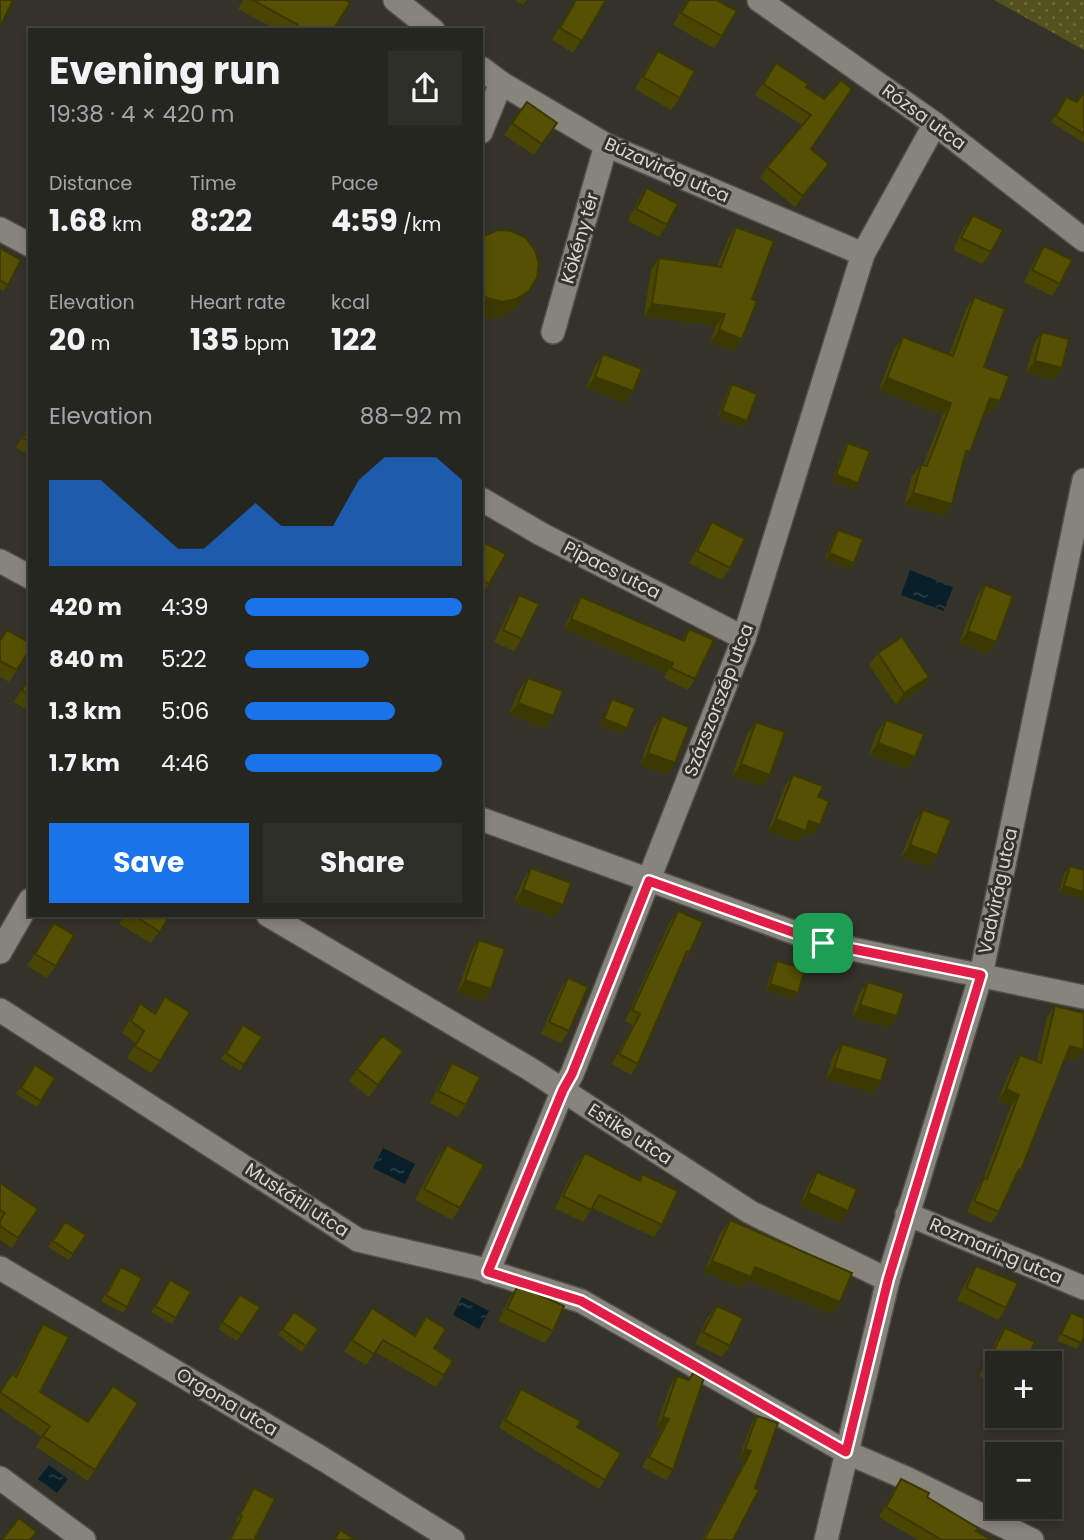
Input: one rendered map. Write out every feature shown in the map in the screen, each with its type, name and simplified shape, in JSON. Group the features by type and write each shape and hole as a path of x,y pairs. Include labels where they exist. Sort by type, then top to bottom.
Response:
{"street":[{"path":"395,0 430,28"},
{"name":"Rózsa utca","path":"759,0 935,124 1084,240"},
{"name":"Búzavirág utca","path":"483,70 501,83 607,145 863,254"},
{"path":"483,127 501,83"},
{"name":"Százszorszép utca","path":"488,1272 572,1074 744,638 863,254 935,124"},
{"name":"Kökény tér","path":"553,331 607,145"},
{"path":"0,229 28,244"},
{"name":"Vadvirág utca","path":"826,1540 888,1280 981,975 1080,513 1084,480"},
{"name":"Pipacs utca","path":"483,500 541,534 744,638"},
{"path":"0,561 28,576"},
{"path":"483,820 823,943 1084,997"},
{"path":"0,952 28,903"},
{"name":"Estike utca","path":"271,917 563,1090 750,1212 888,1280"},
{"name":"Muskátli utca","path":"0,1010 358,1240 488,1272 581,1301 846,1452 908,1479 1032,1540"},
{"name":"Rozmaring utca","path":"907,1214 1084,1288"},
{"name":"Orgona utca","path":"0,1268 323,1459 453,1540"},
{"path":"0,1478 84,1540"}],"shaded area":[{"path":"994,0 1084,0 1084,50"}],"water":[{"path":"910,570 953,587 944,611 901,595"},
{"path":"383,1148 415,1164 405,1184 373,1168"},
{"path":"462,1297 489,1311 479,1329 453,1315"},
{"path":"49,1465 68,1479 57,1493 38,1479"}],"building":[{"path":"0,0 13,0 2,23 0,22"},
{"path":"253,0 346,0 350,3 334,28 299,28 298,25"},
{"path":"576,0 606,0 582,41 560,28"},
{"path":"689,0 717,0 737,11 722,36 681,13"},
{"path":"658,51 695,71 680,98 643,77"},
{"path":"776,63 808,84 806,87 824,99 841,80 852,89 811,149 829,164 803,196 767,167 811,115 763,84"},
{"path":"1084,92 1084,134 1056,116 1066,97 1077,102"},
{"path":"527,102 557,123 542,144 512,123"},
{"path":"647,188 678,204 667,225 636,209"},
{"path":"973,215 1003,230 991,252 961,238"},
{"path":"736,227 774,241 752,299 757,301 742,339 719,330 725,314 652,304 659,258 721,267"},
{"path":"498,230 512,231 526,238 535,250 539,264 537,278 529,291 516,299 502,302 483,295 484,236"},
{"path":"1044,246 1072,260 1060,284 1032,270"},
{"path":"0,248 21,260 8,285 0,280"},
{"path":"974,297 1005,309 984,367 1009,376 1000,401 990,398 970,452 966,451 952,504 913,493 921,465 927,466 951,403 887,378 903,337 953,356"},
{"path":"1042,332 1069,339 1062,368 1035,361"},
{"path":"603,354 642,369 633,391 595,377"},
{"path":"732,384 757,394 747,421 722,411"},
{"path":"848,443 870,451 858,483 836,475"},
{"path":"712,522 745,539 730,568 697,551"},
{"path":"838,530 863,539 854,563 829,553"},
{"path":"483,542 506,554 489,584 483,580"},
{"path":"985,585 1013,596 996,642 968,631"},
{"path":"519,595 539,604 522,639 503,630"},
{"path":"581,597 684,641 689,629 714,640 695,679 671,668 673,663 571,619"},
{"path":"7,630 28,642 28,652 17,670 0,661 0,641"},
{"path":"902,637 929,677 904,693 878,653"},
{"path":"528,678 563,691 553,716 518,703"},
{"path":"28,680 28,694 22,690"},
{"path":"612,699 635,708 627,728 604,719"},
{"path":"662,716 689,727 675,763 648,753"},
{"path":"886,720 924,734 915,757 878,743"},
{"path":"756,722 785,732 770,775 741,764"},
{"path":"793,775 823,786 818,797 829,801 820,825 809,821 806,831 776,819"},
{"path":"923,810 951,820 937,855 910,845"},
{"path":"1070,866 1084,870 1084,892 1064,886"},
{"path":"531,868 571,883 563,905 523,890"},
{"path":"678,911 703,922 690,952 687,951 638,1064 619,1054 640,1014 632,1010"},
{"path":"136,917 169,917 160,932"},
{"path":"54,923 74,935 56,966 35,954"},
{"path":"479,940 505,949 491,989 465,980"},
{"path":"777,961 805,969 798,993 770,984"},
{"path":"568,978 588,987 569,1031 549,1022"},
{"path":"868,982 904,993 897,1016 860,1005"},
{"path":"165,997 190,1012 160,1061 135,1046 144,1031 131,1021 140,1003 155,1014"},
{"path":"1055,1006 1084,1013 1083,1050 1070,1046 1021,1170 1019,1169 999,1212 974,1201 984,1178 987,1179 1019,1095 1006,1089 1020,1055 1041,1063"},
{"path":"243,1025 262,1037 244,1065 226,1053"},
{"path":"382,1036 403,1051 378,1085 357,1069"},
{"path":"842,1044 888,1058 881,1081 834,1068"},
{"path":"452,1063 480,1077 466,1105 438,1091"},
{"path":"35,1065 55,1078 41,1101 21,1088"},
{"path":"447,1145 484,1165 460,1208 424,1189"},
{"path":"585,1153 640,1181 642,1174 678,1191 662,1225 599,1195 591,1210 563,1196"},
{"path":"817,1172 857,1189 848,1211 808,1193"},
{"path":"0,1183 38,1209 18,1238 0,1226 5,1213 0,1210"},
{"path":"730,1220 852,1273 840,1302 755,1267 751,1277 712,1261"},
{"path":"65,1222 86,1235 73,1254 53,1241"},
{"path":"976,1266 1018,1283 1006,1308 966,1288"},
{"path":"121,1267 142,1278 127,1307 106,1295"},
{"path":"170,1280 191,1292 176,1318 155,1306"},
{"path":"518,1285 564,1306 553,1331 507,1309"},
{"path":"240,1295 260,1307 242,1335 222,1322"},
{"path":"717,1306 743,1318 730,1346 703,1332"},
{"path":"372,1308 415,1336 426,1317 446,1329 434,1348 453,1361 444,1375 383,1340 374,1354 352,1340"},
{"path":"294,1312 318,1329 306,1346 282,1329"},
{"path":"1071,1313 1084,1318 1084,1337 1081,1343 1061,1334"},
{"path":"43,1324 69,1337 40,1392 88,1422 113,1386 138,1403 95,1470 43,1436 50,1426 0,1392 12,1374 16,1377"},
{"path":"1005,1328 1035,1342 1031,1351 994,1351"},
{"path":"693,1373 704,1378 673,1470 649,1457 669,1419 663,1417 677,1376 689,1380"},
{"path":"521,1389 581,1421 577,1427 621,1453 605,1480 505,1420"},
{"path":"757,1416 778,1423 755,1488 759,1490 733,1540 704,1540 751,1451 745,1449"},
{"path":"901,1479 929,1493 927,1497 978,1528 976,1531 991,1540 942,1540 886,1507"},
{"path":"254,1488 275,1499 255,1538 260,1540 230,1540 242,1516 240,1515"},
{"path":"19,1518 37,1532 30,1540 2,1540"},
{"path":"340,1530 355,1540 335,1540"}],"route":[{"path":"649,881 823,943 981,975 888,1280 846,1452 581,1301 488,1272 572,1074 649,881"}]}
